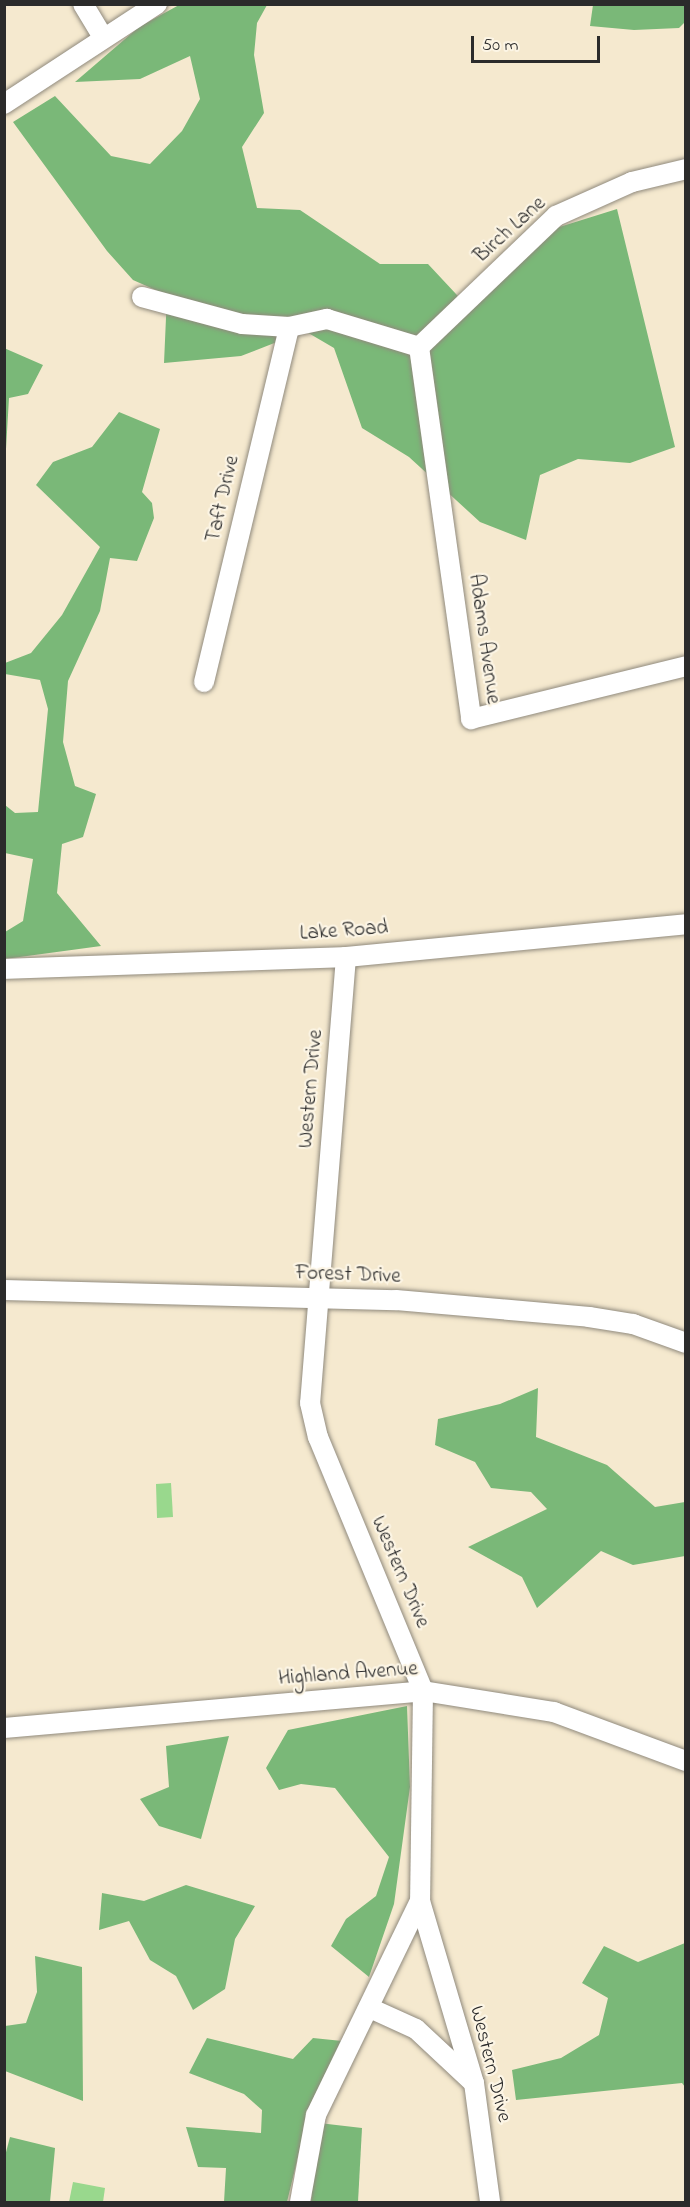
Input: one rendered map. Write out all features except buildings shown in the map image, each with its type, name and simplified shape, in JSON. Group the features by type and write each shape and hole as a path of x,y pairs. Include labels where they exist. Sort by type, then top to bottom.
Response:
{"street":[{"path":"84,4 103,37"},
{"path":"4,104 103,37 157,4"},
{"name":"Birch Lane","path":"419,347 556,216 632,182 686,169"},
{"path":"142,297 242,324 289,327 327,319 419,347"},
{"name":"Taft Drive","path":"204,682 289,327"},
{"name":"Adams Avenue","path":"419,347 471,719 686,666"},
{"name":"Lake Road","path":"4,969 346,957 686,924"},
{"name":"Western Drive","path":"346,957 310,1403 318,1437 423,1691 420,1901 474,2083 490,2202"},
{"name":"Forest Drive","path":"4,1290 318,1297 589,1317 633,1324 686,1342"},
{"name":"Highland Avenue","path":"6,1730 423,1691 554,1712 686,1761"},
{"path":"300,2202 316,2115 372,2009 420,1901"},
{"path":"372,2009 416,2029 474,2083"}],"green space":[{"path":"179,5 267,5 257,23 254,55 264,113 242,147 257,208 300,210 380,264 428,264 470,309 553,229 617,209 675,447 630,463 578,459 540,475 526,540 480,522 409,457 362,428 334,348 305,331 241,356 164,363 167,295 133,280 107,251 13,122 55,96 111,156 150,164 182,131 200,99 190,56 140,79 75,82 139,27"},
{"path":"593,5 685,5 685,22 679,28 634,30 590,26"},
{"path":"4,348 43,365 28,394 9,398 5,466"},
{"path":"119,412 160,429 142,492 152,503 154,518 137,561 110,558 100,611 68,681 63,742 75,786 96,794 83,837 62,844 57,893 101,946 5,959 5,932 23,921 33,859 5,853 5,805 15,813 38,812 48,709 40,680 5,674 5,663 31,653 62,615 100,547 36,485 53,462 92,447"},
{"path":"538,1388 536,1437 607,1465 655,1507 685,1502 685,1556 633,1565 601,1551 537,1608 522,1577 468,1547 547,1509 531,1492 491,1488 475,1462 435,1445 438,1419 500,1404"},
{"path":"171,1483 173,1517 157,1518 156,1484"},
{"path":"407,1706 410,1787 394,1904 369,1977 331,1946 346,1919 376,1896 389,1857 335,1788 301,1784 279,1790 266,1768 288,1730"},
{"path":"229,1736 201,1839 159,1826 140,1799 169,1787 166,1746"},
{"path":"186,1885 255,1906 235,1939 225,1989 193,2010 176,1976 150,1960 129,1921 99,1930 102,1893 144,1901"},
{"path":"685,1943 685,2087 682,2083 516,2100 512,2070 561,2058 599,2035 608,1998 582,1983 604,1946 638,1962"},
{"path":"35,1956 82,1967 83,2101 5,2071 5,2026 26,2023 37,1992"},
{"path":"207,2038 293,2059 313,2038 342,2041 311,2103 287,2202 224,2202 226,2168 198,2167 186,2127 261,2133 262,2110 244,2094 189,2073"},
{"path":"319,2123 362,2128 358,2202 311,2202"},
{"path":"10,2137 55,2148 50,2202 5,2202 5,2156"},
{"path":"73,2182 105,2188 103,2202 69,2202"}]}
